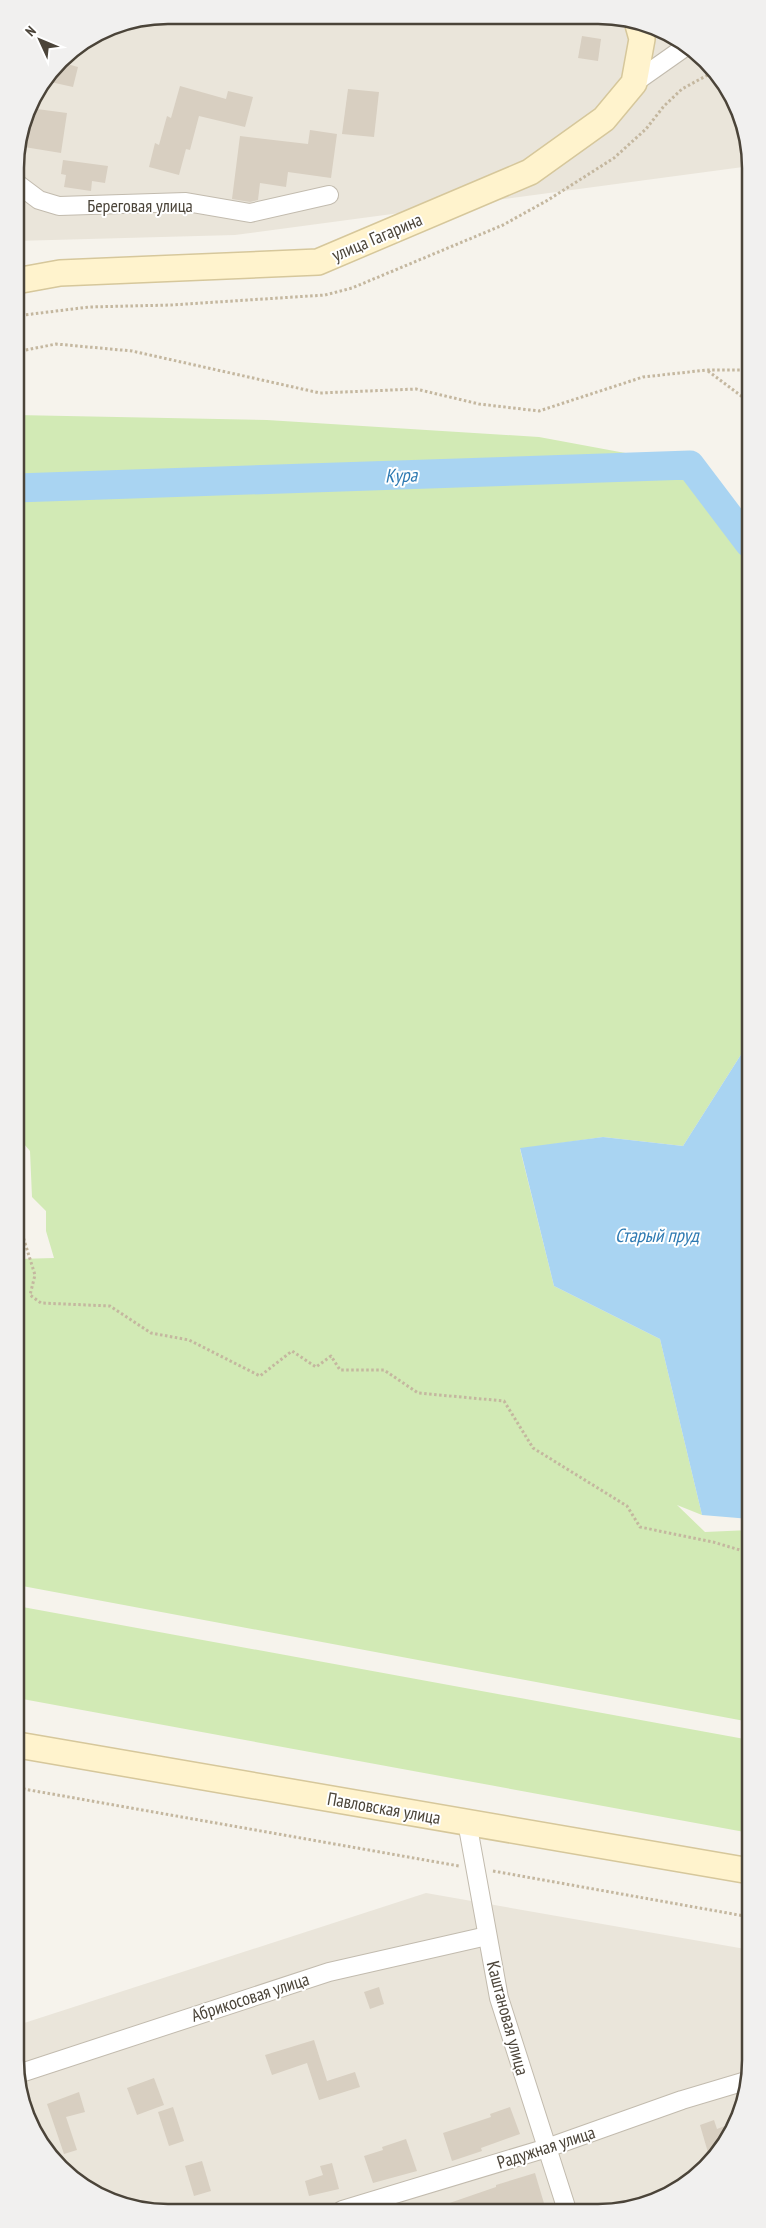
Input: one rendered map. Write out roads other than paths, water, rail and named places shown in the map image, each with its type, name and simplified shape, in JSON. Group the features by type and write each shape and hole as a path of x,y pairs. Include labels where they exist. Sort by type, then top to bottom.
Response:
{"street":[{"name":"улица Гагарина","path":"24,279 60,273 318,262 530,172 604,119 634,83 642,39 639,30"},
{"path":"634,83 682,50"},
{"name":"Береговая улица","path":"24,189 39,200 59,206 186,202 250,213 329,195"},
{"name":"Павловская улица","path":"24,1746 742,1870"},
{"name":"Каштановая улица","path":"467,1822 499,1998 565,2204"},
{"name":"Абрикосовая улица","path":"25,2072 329,1972 487,1936"},
{"name":"Радужная улица","path":"362,2204 547,2148 682,2100 740,2082"}],"water":[{"name":"Старый пруд","path":"742,1053 742,1518 702,1515 660,1339 554,1286 520,1148 603,1137 683,1146"}],"waterway":[{"name":"Кура","path":"24,488 690,465 742,534"}]}
